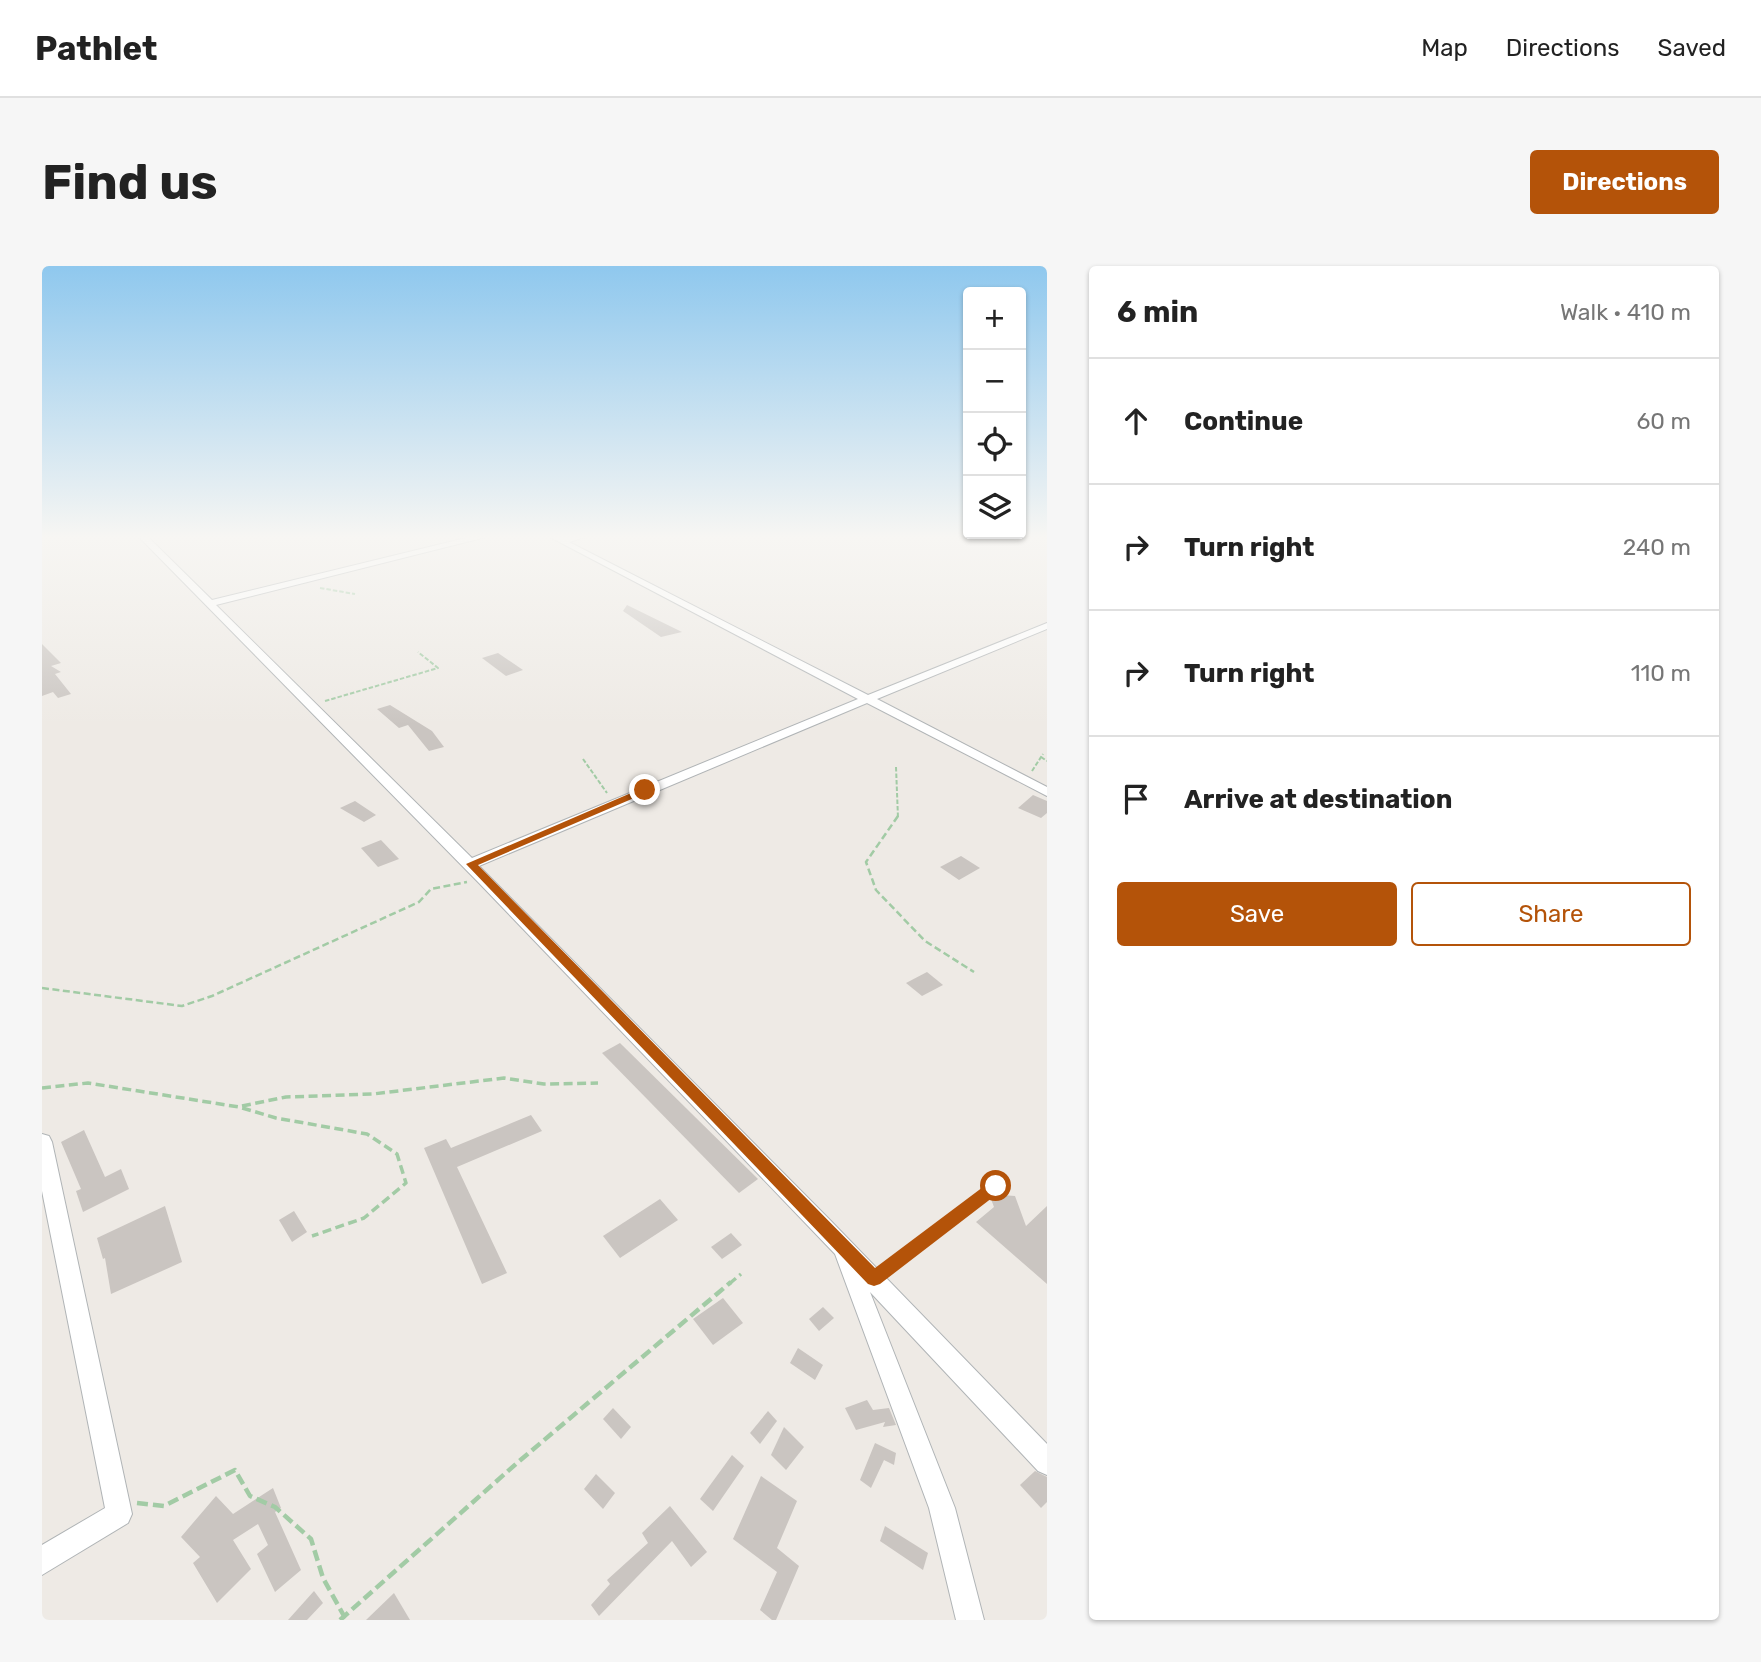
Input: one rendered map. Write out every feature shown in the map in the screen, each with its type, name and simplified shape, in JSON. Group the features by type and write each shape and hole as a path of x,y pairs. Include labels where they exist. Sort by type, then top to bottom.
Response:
{"street":[{"path":"206,598 483,876 874,1278 1047,1462"},
{"path":"211,603 231,598"},
{"path":"671,598 1047,792"},
{"path":"471,864 835,714 864,699 1047,626"},
{"path":"42,1142 119,1514 42,1561"},
{"path":"843,1249 942,1508 970,1620"}],"path":[{"path":"312,705 438,668 418,652"},
{"path":"1026,781 1042,755 1047,761"},
{"path":"583,759 614,803"},
{"path":"896,767 898,818 866,862 876,890 925,941 974,972"},
{"path":"42,988 181,1006 212,996 419,902 431,889 458,886 483,876"},
{"path":"239,1107 286,1097 373,1094 504,1077 544,1084 598,1083"},
{"path":"42,1088 89,1083 239,1107 276,1118 367,1135 397,1154 405,1183 364,1218 313,1236"},
{"path":"874,1278 996,1186"},
{"path":"119,1514 139,1501 163,1506 235,1470 250,1496 275,1507 311,1539 324,1578 344,1619 517,1463 741,1274"}],"building":[{"path":"627,605 682,632 661,637 623,611"},
{"path":"42,644 61,663 51,666 61,672 55,674 71,694 58,698 53,692 42,696"},
{"path":"498,653 523,670 506,676 482,658"},
{"path":"390,705 432,731 444,747 429,751 408,725 399,728 377,709"},
{"path":"1033,795 1047,801 1047,813 1041,818 1018,808"},
{"path":"355,801 376,815 364,822 340,808"},
{"path":"381,840 399,859 378,867 361,848"},
{"path":"961,856 980,868 959,880 940,867"},
{"path":"927,972 943,985 922,996 906,983"},
{"path":"620,1043 758,1179 739,1193 602,1053"},
{"path":"531,1115 542,1131 457,1167 507,1273 482,1284 424,1148 446,1139 451,1148"},
{"path":"84,1130 105,1177 121,1169 129,1189 83,1212 76,1191 81,1189 61,1142"},
{"path":"989,1194 1015,1196 1026,1226 1047,1206 1047,1284 976,1222 994,1207"},
{"path":"660,1199 678,1220 620,1258 603,1236"},
{"path":"165,1206 182,1262 111,1294 105,1258 103,1259 97,1238"},
{"path":"294,1211 307,1232 292,1242 279,1220"},
{"path":"731,1233 742,1245 722,1259 711,1247"},
{"path":"723,1298 743,1323 713,1345 693,1319"},
{"path":"823,1307 834,1318 819,1331 809,1319"},
{"path":"798,1348 823,1365 815,1380 790,1363"},
{"path":"867,1400 873,1410 889,1408 896,1425 883,1427 885,1422 856,1430 845,1408"},
{"path":"613,1408 631,1427 621,1439 603,1419"},
{"path":"768,1411 777,1421 760,1444 750,1433"},
{"path":"784,1427 804,1447 786,1470 771,1455"},
{"path":"875,1443 896,1453 894,1465 884,1460 871,1488 860,1480"},
{"path":"732,1455 744,1466 713,1511 700,1499"},
{"path":"1035,1471 1047,1477 1047,1502 1041,1508 1020,1485"},
{"path":"596,1474 615,1493 603,1509 584,1489"},
{"path":"761,1476 797,1501 777,1548 799,1566 776,1620 772,1620 760,1610 777,1572 733,1539"},
{"path":"273,1488 281,1508 275,1512 301,1570 275,1592 257,1554 268,1545 258,1524 233,1540 251,1569 217,1603 193,1563 200,1557 181,1537 216,1496 233,1514"},
{"path":"670,1506 707,1552 691,1567 672,1541 599,1616 591,1605 610,1584 607,1580 648,1543 642,1533"},
{"path":"885,1526 928,1553 923,1570 880,1541"},
{"path":"314,1591 323,1603 307,1620 288,1620"},
{"path":"394,1593 410,1620 366,1620"}],"route":[{"path":"645,790 471,864 874,1278 996,1186"}]}
